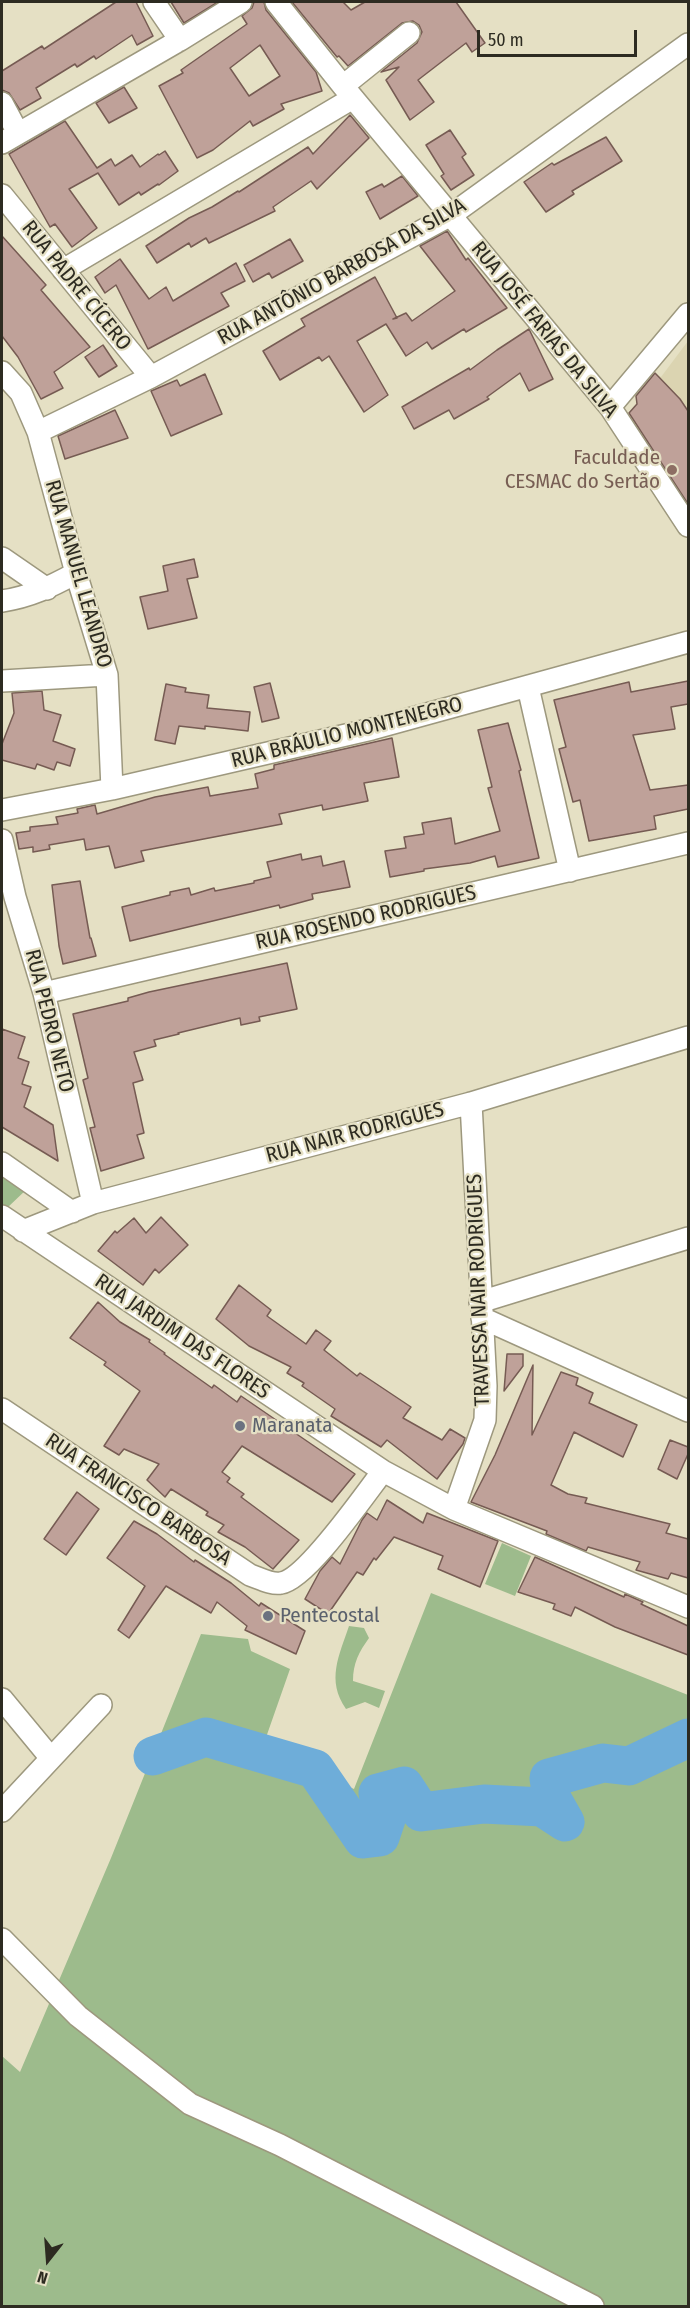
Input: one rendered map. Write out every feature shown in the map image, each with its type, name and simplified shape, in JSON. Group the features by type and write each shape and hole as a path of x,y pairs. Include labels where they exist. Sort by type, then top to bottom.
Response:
{"street":[{"path":"154,2 180,40"},
{"path":"2,103 10,138 241,2"},
{"name":"RUA JOSÉ FARIAS DA SILVA","path":"276,2 348,92 610,406 688,526"},
{"path":"63,270 348,92 409,33"},
{"name":"RUA ANTÔNIO BARBOSA DA SILVA","path":"38,432 151,377 451,215 688,44"},
{"name":"RUA PADRE CÍCERO","path":"2,195 151,377"},
{"path":"610,406 688,314"},
{"name":"RUA MANUEL LEANDRO","path":"2,372 21,393 38,432 76,573 107,675 112,789"},
{"path":"2,558 47,589"},
{"path":"2,601 47,589 76,573"},
{"name":"RUA BRÁULIO MONTENEGRO","path":"2,810 112,789 372,729 688,642"},
{"path":"2,681 107,675"},
{"path":"528,687 570,871"},
{"name":"RUA PEDRO NETO","path":"2,840 8,904 44,993 93,1203"},
{"name":"RUA ROSENDO RODRIGUES","path":"44,993 688,843"},
{"name":"RUA NAIR RODRIGUES","path":"23,1231 93,1203 471,1103 688,1037"},
{"name":"TRAVESSA NAIR RODRIGUES","path":"454,1509 484,1420 486,1386 471,1103"},
{"path":"2,1163 72,1212"},
{"name":"RUA JARDIM DAS FLORES","path":"2,1216 383,1471 454,1509 688,1607"},
{"path":"481,1310 688,1238"},
{"path":"481,1310 688,1411"},
{"name":"RUA FRANCISCO BARBOSA","path":"2,1409 250,1575 279,1584 291,1580 315,1558 383,1471"},
{"path":"2,1699 50,1758"},
{"path":"2,1811 101,1705"},
{"path":"6,1944 78,2016 190,2104 280,2145 593,2307"}],"shaded area":[{"name":"Faculdade CESMAC do Sertão","path":"688,341 688,519 622,420 637,404 634,386 653,372 661,377"}],"green space":[{"path":"2,1172 27,1189 7,1208 2,1204"},
{"path":"502,1543 531,1556 515,1596 485,1584"},
{"path":"431,1593 688,1695 688,2306 2,2306 2,2056 20,2072 111,1858 201,1634 248,1639 251,1651 290,1669 263,1746 354,1789"},
{"path":"349,1626 364,1628 369,1638 357,1658 353,1681 385,1691 379,1708 365,1702 346,1709 340,1698 336,1668"}],"building":[{"path":"116,2 136,2 153,36 137,45 132,35 96,59 94,56 77,67 75,64 36,88 41,98 20,110 9,93 2,90 2,71 42,46 44,49"},
{"path":"171,2 218,2 184,23"},
{"path":"254,2 264,2 266,10 316,72 322,91 281,104 284,109 253,126 250,121 213,150 197,158 159,86 183,73 181,70 247,24 242,16 252,8","holes":["260,45 280,76 249,96 230,68"]},
{"path":"292,2 343,2 351,10 365,2 456,2 485,43 472,52 466,43 418,80 434,102 410,120 386,80 399,67 381,72 417,43 422,32 419,25 413,21 402,23 348,66 339,56 337,57"},
{"path":"124,87 137,108 109,123 96,103"},
{"path":"350,115 369,138 317,189 311,181 273,207 275,211 209,243 206,238 191,247 189,243 157,263 146,246 189,218 239,192 308,147 313,154"},
{"path":"65,121 97,168 111,159 115,166 132,155 140,167 165,151 178,171 159,185 141,195 139,192 119,205 98,173 69,189 97,228 72,247 55,224 50,227 9,154"},
{"path":"450,130 466,154 462,157 474,175 451,190 441,176 444,174 426,145"},
{"path":"606,137 622,161 572,191 574,194 546,212 524,182 552,163 554,165"},
{"path":"402,176 418,196 380,219 366,192 382,184 384,187"},
{"path":"447,231 466,260 468,258 507,308 466,332 464,329 432,349 427,342 406,356 386,324 357,341 388,395 364,412 329,356 322,361 319,357 280,380 263,351 305,326 301,319 375,277 397,317 406,313 412,321 455,291 420,246"},
{"path":"2,236 46,285 41,290 90,347 54,372 63,388 41,399 18,357 2,336"},
{"path":"290,239 303,261 272,278 269,273 253,282 244,265"},
{"path":"120,259 149,299 166,287 173,301 236,263 245,281 221,293 229,306 148,349 116,285 105,293 95,277"},
{"path":"529,329 553,379 529,391 520,373 487,397 489,399 454,419 449,410 414,429 402,407 469,368 470,370"},
{"path":"103,345 117,366 99,377 85,357"},
{"name":"Faculdade CESMAC do Sertão","path":"655,373 680,399 688,411 688,504 629,413 637,404 636,396"},
{"path":"205,374 222,414 171,436 151,391 177,380 180,386"},
{"path":"115,410 128,438 65,459 58,436"},
{"path":"194,559 198,577 187,579 197,618 148,629 140,597 168,591 163,566"},
{"path":"688,681 688,704 671,707 675,729 633,735 650,790 688,785 688,809 654,816 656,829 589,841 580,800 573,802 559,749 566,747 554,700 629,682 631,692"},
{"path":"270,683 279,718 262,722 254,687"},
{"path":"166,684 186,688 185,692 209,695 207,708 250,712 248,731 205,726 205,729 179,726 175,744 155,740"},
{"path":"42,691 44,710 61,715 53,741 75,749 70,766 57,762 54,770 37,764 35,769 2,760 2,744 14,713 12,693"},
{"path":"508,723 521,770 519,771 539,858 498,867 495,856 470,863 424,869 424,871 390,877 385,851 406,848 404,837 424,834 422,823 451,818 455,844 500,831 488,788 492,787 478,730"},
{"path":"392,738 399,777 364,783 368,801 323,810 322,805 279,814 282,824 141,851 144,861 115,868 109,846 86,850 84,839 49,845 50,849 33,852 33,847 19,849 16,833 30,831 30,827 58,824 56,817 78,813 77,809 95,805 97,814 155,797 208,787 210,796 258,788 255,774 274,769 274,765"},
{"path":"301,854 302,860 321,856 323,866 344,861 350,887 312,894 313,899 280,908 279,905 130,941 122,907 189,888 191,895 214,888 215,891 254,883 254,881 271,877 267,862"},
{"path":"80,881 90,938 96,956 63,964 52,885"},
{"path":"287,963 297,1009 259,1017 260,1021 241,1025 240,1018 178,1033 154,1040 156,1046 134,1052 143,1080 133,1083 144,1133 137,1135 144,1158 101,1171 90,1128 95,1127 83,1080 88,1078 73,1014 128,1001 128,998 149,992"},
{"path":"2,1029 25,1037 18,1058 29,1062 22,1084 31,1087 24,1107 53,1125 58,1161 2,1127"},
{"path":"161,1217 188,1245 159,1273 155,1269 143,1285 98,1251 115,1231 117,1233 134,1218 146,1233"},
{"path":"239,1285 271,1310 267,1316 306,1344 316,1330 331,1341 324,1350 357,1376 360,1373 411,1407 403,1418 442,1440 450,1429 465,1438 437,1479 387,1440 381,1447 331,1416 335,1409 302,1386 304,1383 287,1373 291,1367 249,1346 216,1319"},
{"path":"98,1302 120,1322 150,1340 149,1342 164,1354 212,1388 214,1385 237,1402 241,1396 355,1474 332,1502 242,1446 222,1472 230,1478 227,1482 244,1494 241,1497 299,1540 273,1569 245,1547 218,1532 224,1525 206,1515 208,1512 171,1489 165,1497 147,1480 159,1464 124,1449 119,1455 104,1446 140,1391 104,1365 106,1362 70,1338"},
{"path":"507,1354 523,1354 523,1366 504,1391"},
{"path":"533,1365 532,1435 561,1372 578,1378 576,1385 593,1393 589,1403 637,1425 623,1457 574,1432 551,1485 568,1494 587,1498 585,1503 670,1524 666,1533 688,1539 688,1578 671,1573 668,1579 636,1570 640,1562 588,1547 586,1551 546,1534 547,1531 471,1502 495,1455"},
{"path":"670,1440 688,1447 688,1454 677,1479 658,1469"},
{"path":"77,1492 99,1509 66,1555 44,1539"},
{"path":"387,1500 423,1523 427,1513 498,1541 480,1587 438,1569 443,1556 394,1537 376,1560 374,1558 363,1575 357,1572 328,1614 305,1599 320,1571 332,1557 340,1564 367,1513 377,1520"},
{"path":"134,1521 157,1534 194,1562 195,1560 231,1583 259,1606 261,1603 305,1631 296,1654 245,1630 247,1626 217,1602 211,1613 166,1586 129,1638 118,1630 145,1586 107,1558"},
{"path":"535,1557 624,1597 625,1594 643,1602 641,1604 688,1626 688,1655 615,1627 575,1607 571,1616 553,1609 555,1604 518,1592"}],"waterway":[{"path":"153,1756 206,1737 315,1769 363,1839 380,1837 388,1813 378,1793 404,1786 421,1812 484,1804 542,1807 565,1822 552,1799 549,1778 603,1763 629,1766 688,1738"}],"place":[{"name":"Faculdade CESMAC do Sertão","path":"672,470"},
{"name":"Maranata","path":"240,1426"},
{"name":"Pentecostal","path":"268,1616"}]}
